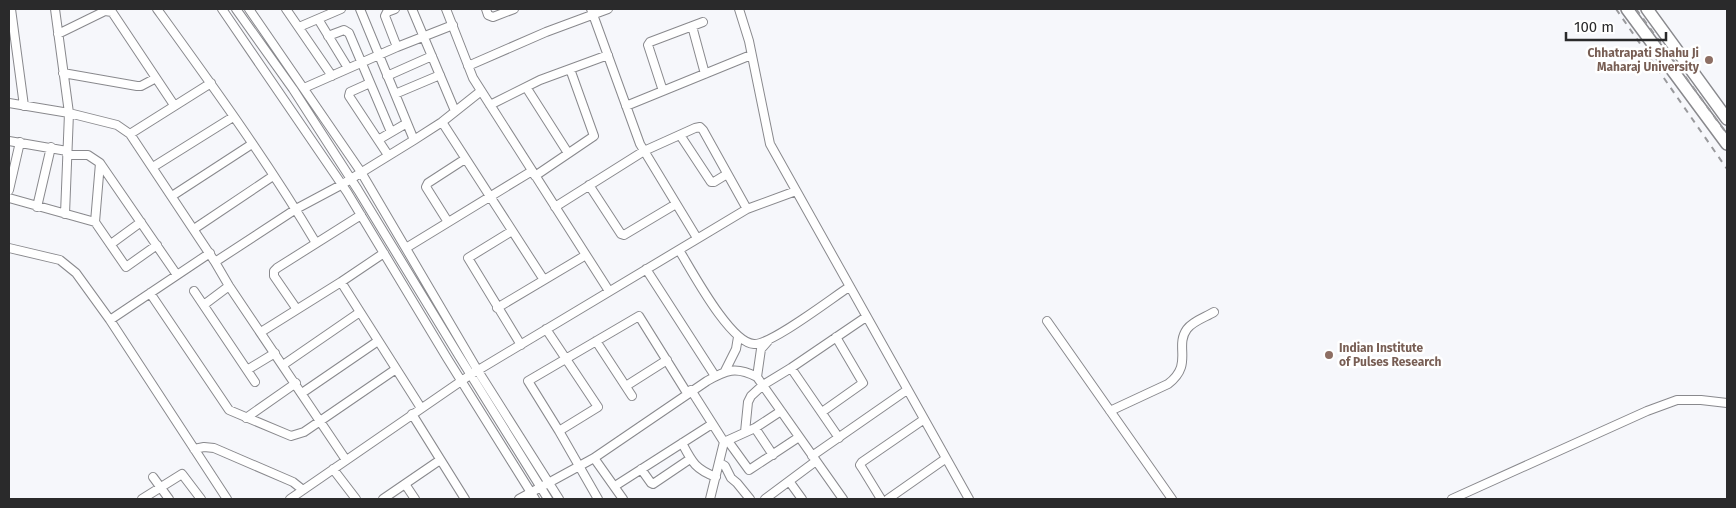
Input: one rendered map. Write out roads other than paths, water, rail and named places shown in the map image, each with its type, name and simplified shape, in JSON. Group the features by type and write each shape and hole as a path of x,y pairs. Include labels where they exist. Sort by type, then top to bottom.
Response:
{"highway":[{"path":"1627,9 1727,144"},
{"path":"1647,9 1727,119"}],"street":[{"path":"11,9 24,106"},
{"path":"55,9 69,113 65,214"},
{"path":"157,9 252,144 296,209 316,243"},
{"path":"222,9 361,215 535,499"},
{"path":"236,9 293,89 351,178 544,485 559,499"},
{"path":"286,9 332,76"},
{"path":"299,27 340,9"},
{"path":"360,9 414,140"},
{"path":"395,9 387,12 386,16 397,47"},
{"path":"412,9 455,111"},
{"path":"446,9 473,78 609,291"},
{"path":"486,9 488,15 493,17 514,9"},
{"path":"468,66 592,12 608,9"},
{"path":"739,9 752,55 770,144 969,499"},
{"path":"58,34 108,10 115,16 174,105"},
{"path":"253,10 361,172 406,248 474,373"},
{"path":"592,12 640,144 698,238"},
{"path":"318,19 348,68"},
{"path":"662,91 648,45 650,42 703,22"},
{"path":"304,88 397,47 453,25"},
{"path":"692,26 705,74"},
{"path":"328,36 342,30 347,31 391,132"},
{"path":"490,105 526,87 608,55"},
{"path":"626,106 752,55"},
{"path":"387,76 432,56"},
{"path":"9,59 17,60"},
{"path":"406,248 490,197 534,174 594,136 570,69"},
{"path":"63,74 137,86 146,84 156,78"},
{"path":"395,94 440,75"},
{"path":"370,83 350,92 349,96 388,155"},
{"path":"130,134 174,105 211,84"},
{"path":"526,87 568,153"},
{"path":"215,262 296,209 341,185 442,122 481,91"},
{"path":"9,103 69,113 117,124 130,134 346,460"},
{"path":"153,167 233,117"},
{"path":"442,122 544,280"},
{"path":"378,140 407,123"},
{"path":"555,206 644,151 700,127 704,130 747,209"},
{"path":"680,135 711,182 727,174"},
{"path":"9,141 51,147 67,153 88,155 100,163 177,275"},
{"path":"9,190 20,142"},
{"path":"172,196 252,144"},
{"path":"37,207 51,147"},
{"path":"448,222 426,186 465,158"},
{"path":"95,222 100,163"},
{"path":"194,229 273,176"},
{"path":"589,185 621,234 624,235 676,204"},
{"path":"290,499 461,381 546,329 747,209 796,192"},
{"path":"9,198 95,222 126,267 157,246"},
{"path":"296,308 274,276 274,271 361,215"},
{"path":"111,244 141,222"},
{"path":"512,231 468,258 521,345"},
{"path":"9,248 53,258 68,266 110,320 227,499"},
{"path":"679,250 721,317 738,336 748,343 757,344 770,339 849,287"},
{"path":"110,320 210,253"},
{"path":"261,332 384,253"},
{"path":"497,308 586,255"},
{"path":"646,269 715,376"},
{"path":"341,282 421,408"},
{"path":"204,304 229,286"},
{"path":"194,291 255,382"},
{"path":"150,293 223,404 229,410 295,436 304,432 396,369"},
{"path":"283,365 360,312"},
{"path":"1110,411 1168,384 1176,378 1182,367 1182,344 1185,332 1190,326 1214,312"},
{"path":"598,499 559,430 528,381 639,316 689,392 749,470 799,437"},
{"path":"745,432 748,402 751,396 763,385 866,317"},
{"path":"1047,321 1172,499"},
{"path":"546,329 598,407 559,430"},
{"path":"725,371 736,349 738,336"},
{"path":"822,412 863,383 836,337"},
{"path":"757,377 761,348 770,339"},
{"path":"596,340 632,396"},
{"path":"302,393 378,341"},
{"path":"247,370 275,353"},
{"path":"626,386 667,360"},
{"path":"791,368 839,438"},
{"path":"520,499 594,458 715,376 725,371 736,370 757,377 843,499"},
{"path":"246,418 296,384"},
{"path":"764,499 789,481 839,438 907,390"},
{"path":"1452,499 1648,411 1677,400 1727,403"},
{"path":"712,497 726,442 755,428 781,411"},
{"path":"412,414 465,499"},
{"path":"881,499 860,465 923,420"},
{"path":"615,486 712,424"},
{"path":"755,428 773,455"},
{"path":"682,443 690,459 700,470 716,477"},
{"path":"194,449 214,448 293,482 303,490"},
{"path":"594,458 623,499"},
{"path":"642,469 650,483 653,484 690,459"},
{"path":"888,499 945,459"},
{"path":"382,499 440,460"},
{"path":"720,463 725,466 731,478 738,483 750,499"},
{"path":"333,469 356,499"},
{"path":"142,499 182,474 201,499"},
{"path":"153,477 168,499"},
{"path":"789,481 802,499"},
{"path":"405,484 414,499"},
{"path":"544,485 548,499"}],"railway":[{"path":"1616,9 1727,169"},
{"path":"1636,9 1727,134"}],"place":[{"name":"Chhatrapati Shahu Ji Maharaj University","path":"1709,60"},
{"name":"Indian Institute of Pulses Research","path":"1329,355"}]}
